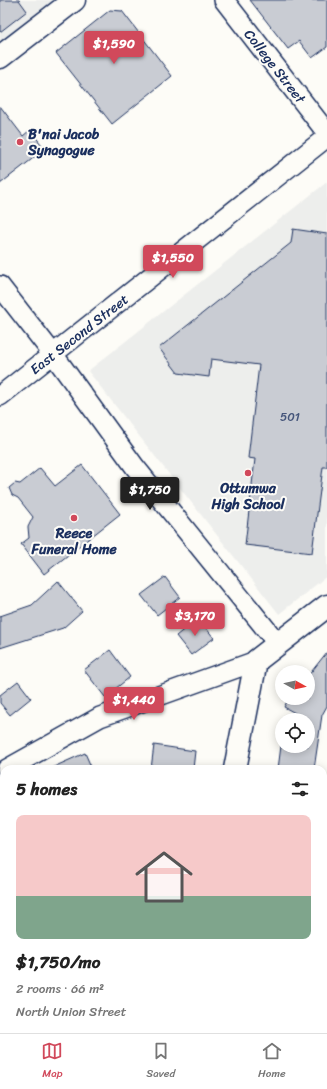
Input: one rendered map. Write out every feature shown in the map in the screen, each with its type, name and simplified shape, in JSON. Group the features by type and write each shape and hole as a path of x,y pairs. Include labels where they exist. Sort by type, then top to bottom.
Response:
{"main road":[{"path":"0,57 74,0"},
{"path":"235,765 256,660 327,606"}],"street":[{"name":"College Street","path":"224,0 327,133"},
{"name":"East Second Street","path":"0,396 327,137"},
{"path":"0,286 53,354 135,468 278,644"},
{"path":"14,765 100,717 256,660"}],"shaded area":[{"path":"0,0 74,0 0,57"},
{"name":"Ottumwa High School","path":"327,182 327,576 279,614 88,371"}],"building":[{"path":"0,0 19,0 27,11 0,32"},
{"path":"250,0 327,0 327,47 312,58 299,41 288,49"},
{"path":"110,10 122,11 172,76 112,124 56,53"},
{"name":"B'nai Jacob Synagogue","path":"0,106 23,136 30,130 45,149 0,184"},
{"path":"293,229 327,234 327,467 323,467 312,553 245,545 255,459 248,458 259,365 211,359 209,377 178,373 159,348 291,243"},
{"name":"Reece Funeral Home","path":"82,465 120,514 44,574 21,544 29,538 28,527 33,517 18,498 12,495 9,488 15,483 20,484 40,468 55,486"},
{"path":"165,577 180,597 157,615 141,595"},
{"path":"58,581 82,611 63,628 0,648 0,616 32,605"},
{"path":"198,618 214,638 191,655 176,636"},
{"path":"110,650 130,677 105,697 84,670"},
{"path":"327,652 327,706 322,715 315,765 279,765 280,753 315,753 315,713 295,713 284,707 285,705 315,705 315,667"},
{"path":"18,681 31,698 10,715 0,703 0,695"},
{"path":"154,745 195,751 193,765 152,765"},
{"path":"85,753 90,765 58,765"}],"place":[{"name":"B'nai Jacob Synagogue","path":"20,142"},
{"name":"Ottumwa High School","path":"248,473"},
{"name":"Reece Funeral Home","path":"74,518"}]}
